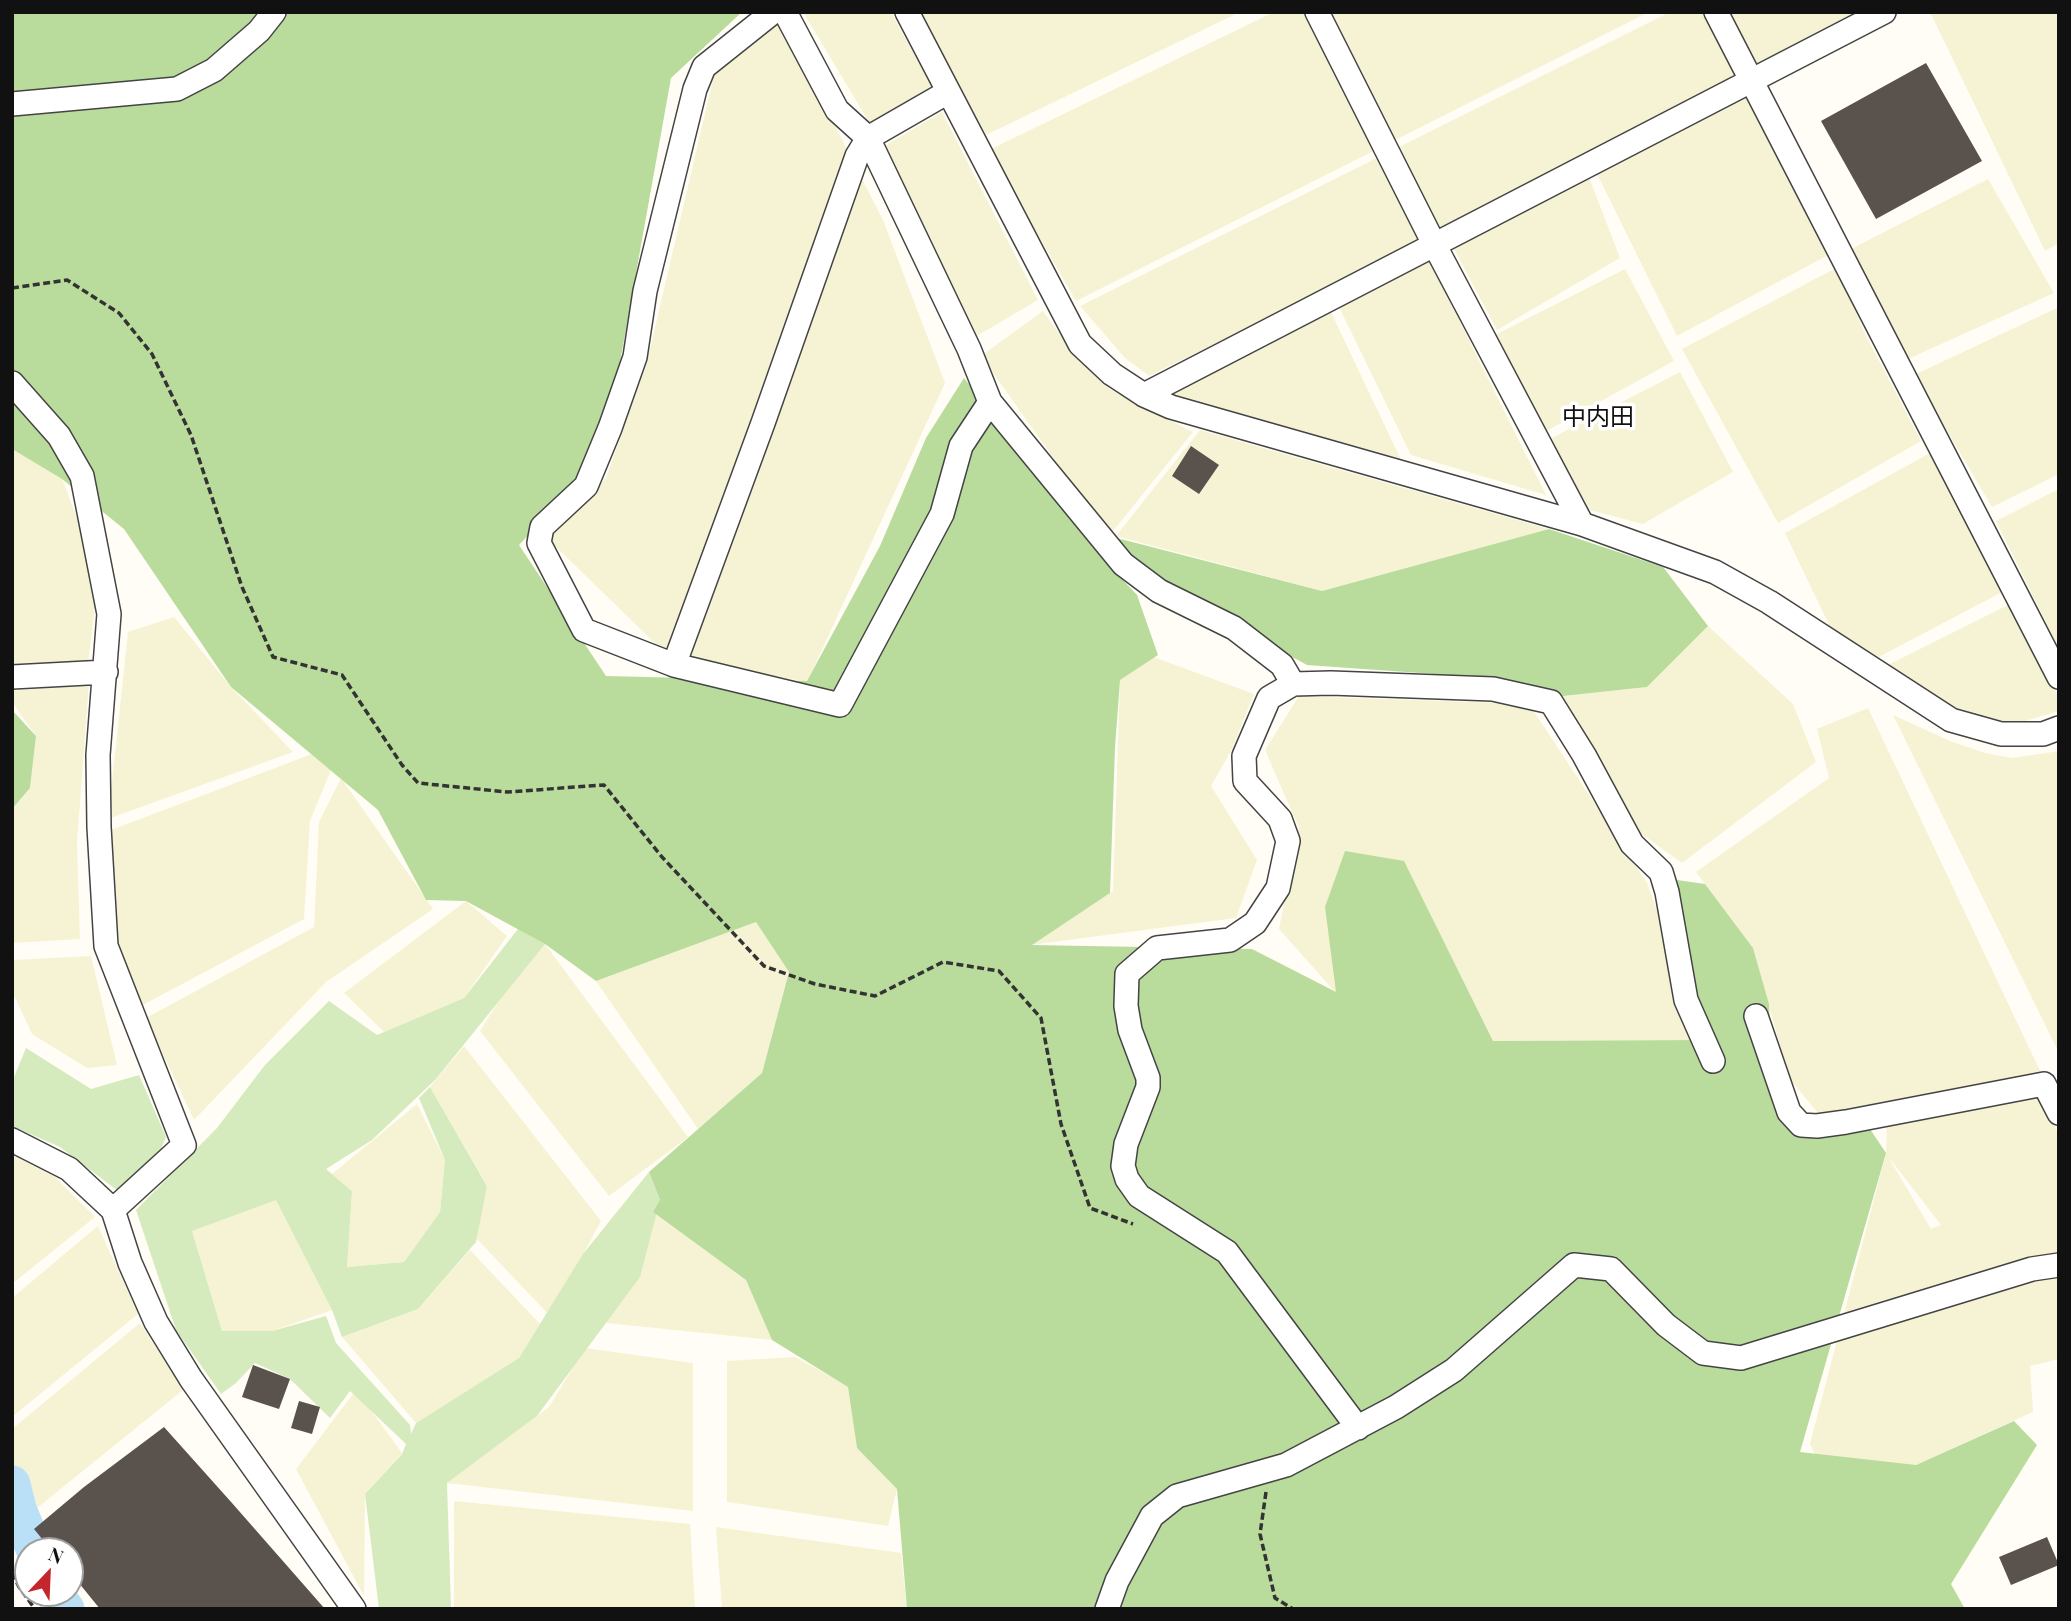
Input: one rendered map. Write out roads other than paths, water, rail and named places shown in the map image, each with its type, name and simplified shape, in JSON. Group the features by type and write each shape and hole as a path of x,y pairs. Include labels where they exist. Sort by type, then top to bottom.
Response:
{"street":[{"path":"12,104 177,89 214,70 259,31 274,12"},
{"path":"773,12 704,67 695,89 645,291 635,357 610,428 586,486 542,527 540,544 584,630 674,664 840,705 942,514 961,446 990,402"},
{"path":"785,12 837,110 868,138 969,349 990,402 1123,564 1159,592 1234,628 1282,665 1293,684"},
{"path":"907,12 1080,344 1112,373 1144,395 1171,407 1582,524 1715,572 1769,602 1951,720 2001,734 2043,734 2059,728"},
{"path":"1317,12 1434,244 1582,524"},
{"path":"1716,12 2059,677"},
{"path":"1144,395 1884,12"},
{"path":"674,664 764,423 857,156 868,138 948,92"},
{"path":"12,383 59,436 82,476 109,614 98,755 106,946 184,1145 113,1210"},
{"path":"12,677 106,672"},
{"path":"1358,1428 1227,1252 1139,1196 1127,1179 1123,1166 1126,1144 1148,1087 1148,1078 1130,1030 1126,1006 1127,974 1157,948 1230,940 1255,923 1278,888 1287,841 1280,819 1245,781 1244,756 1269,698 1293,684 1493,689 1550,702 1584,755 1632,844 1661,872 1686,1000 1713,1060"},
{"path":"1756,1016 1789,1112 1801,1125 1846,1122 2044,1084 2059,1113"},
{"path":"12,1140 69,1169 113,1210 130,1263 156,1322 191,1379 354,1609"},
{"path":"1107,1609 1117,1581 1152,1516 1177,1496 1286,1465 1358,1428 1454,1370 1574,1265 1611,1269 1666,1325 1703,1353 1741,1358 2032,1269 2059,1265"}],"waterway":[{"path":"12,1484 29,1537"}],"district":[{"name":"中内田","path":"1598,418"}]}
